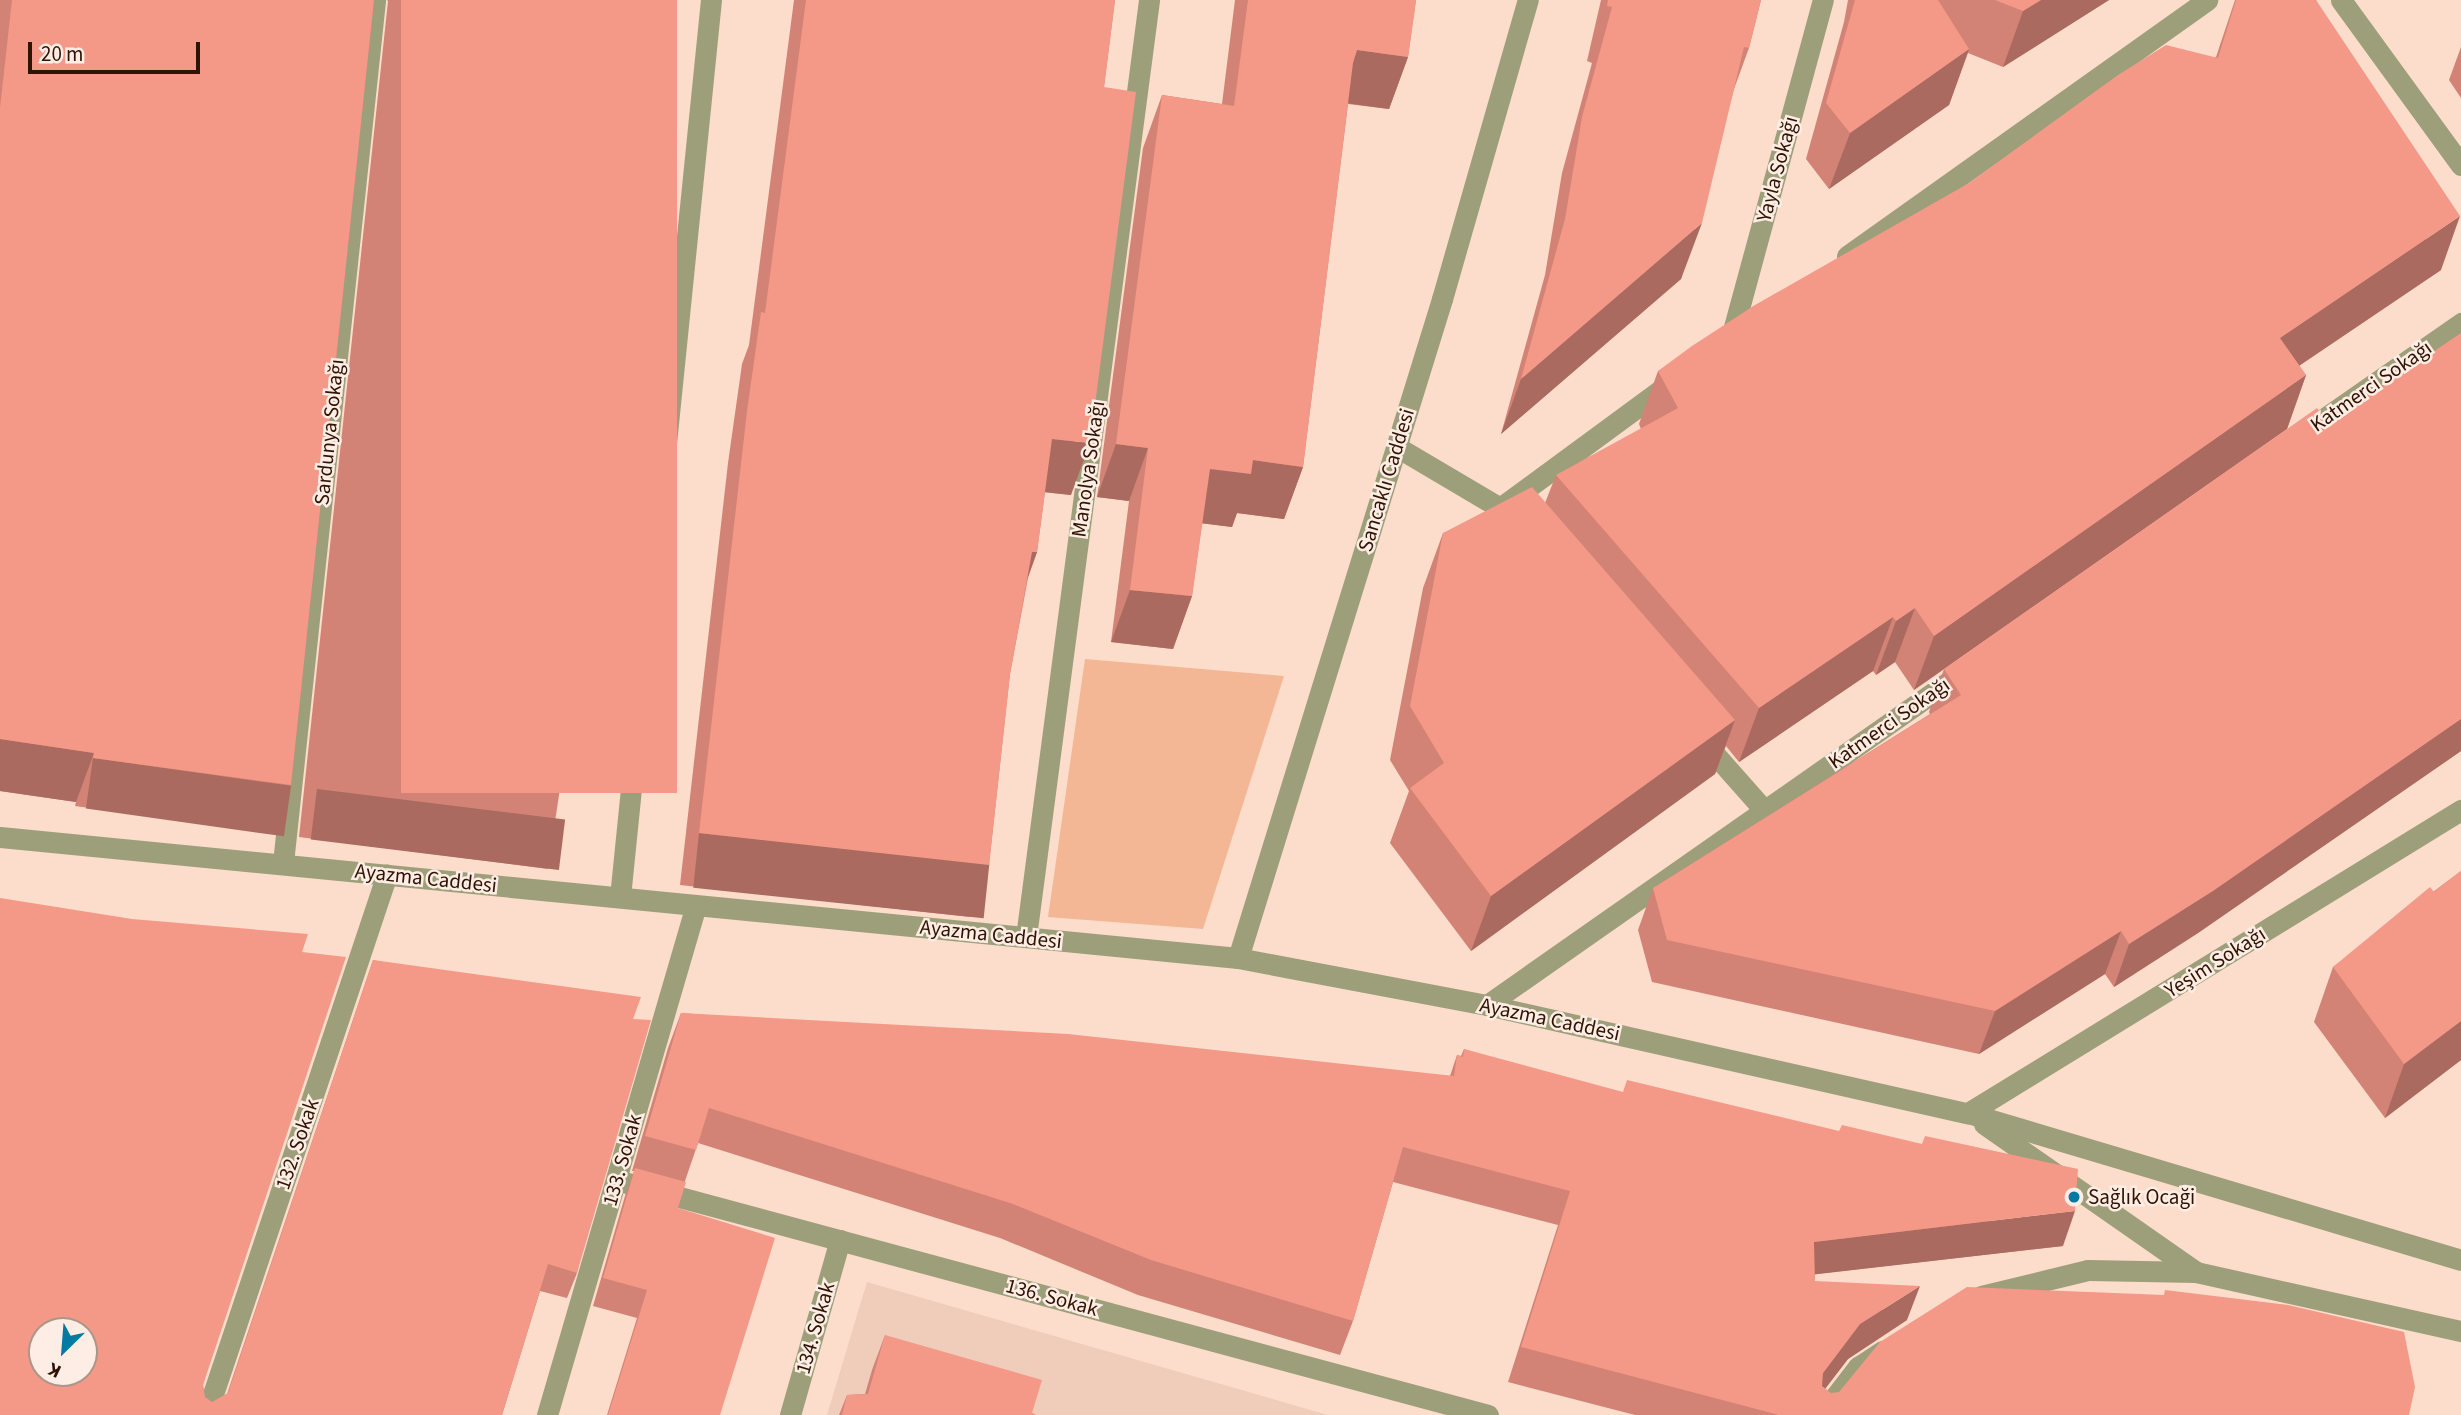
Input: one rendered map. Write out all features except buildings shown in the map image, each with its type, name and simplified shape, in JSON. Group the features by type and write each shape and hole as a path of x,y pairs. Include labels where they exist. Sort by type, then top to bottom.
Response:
{"street":[{"name":"Sardunya Sokağı","path":"283,863 375,0"},
{"path":"620,897 711,0"},
{"name":"Manolya Sokağı","path":"1026,937 1149,0"},
{"name":"Sancaklı Caddesi","path":"1238,958 1397,447 1528,0"},
{"name":"Yayla Sokağı","path":"1731,338 1823,0"},
{"path":"1833,265 2207,0"},
{"path":"2341,0 2461,165"},
{"path":"1709,354 1754,322"},
{"name":"Katmerci Sokağı","path":"2290,443 2461,323"},
{"path":"1500,508 1687,370"},
{"path":"1397,447 1500,508 1527,540"},
{"name":"Katmerci Sokağı","path":"1487,1004 1981,658"},
{"path":"1691,727 1764,810"},
{"name":"Yeşim Sokağı","path":"1968,1113 2461,810"},
{"name":"Ayazma Caddesi","path":"0,837 1238,958 1487,1004 1968,1113 2461,1260"},
{"name":"132. Sokak","path":"206,1415 387,874"},
{"name":"133. Sokak","path":"547,1415 696,905"},
{"path":"1968,1113 2196,1272"},
{"name":"136. Sokak","path":"616,1180 1488,1415"},
{"name":"134. Sokak","path":"790,1415 840,1240"},
{"path":"1965,1302 2088,1270 2196,1272 2461,1331"},
{"path":"1821,1415 1858,1367 1899,1340"}],"shaded area":[{"path":"1085,659 1284,676 1203,929 1048,917"},
{"path":"867,1282 1328,1415 827,1415"}],"place":[{"name":"Sağlık Ocaği","path":"2074,1197"}]}
